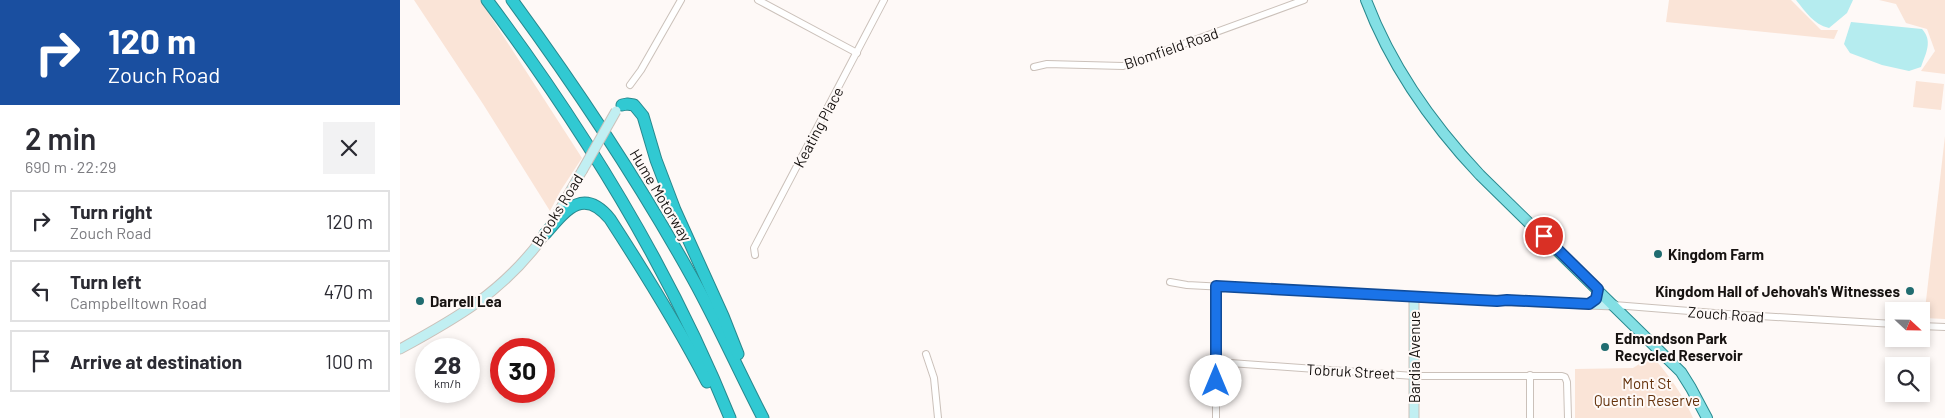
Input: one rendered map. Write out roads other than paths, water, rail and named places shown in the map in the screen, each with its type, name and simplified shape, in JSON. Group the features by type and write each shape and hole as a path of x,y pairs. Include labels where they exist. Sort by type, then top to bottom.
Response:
{"highway":[{"path":"487,0 513,35 599,163 655,260 700,351 730,418"},
{"name":"Hume Motorway","path":"512,0 553,55 616,150 660,222 694,281 763,418"},
{"path":"619,108 629,104 634,105 643,116 656,160 675,210 723,316 763,418"},
{"path":"545,234 565,210 572,205 589,204 596,206 604,212 653,285 684,337 723,418"}],"main road":[{"path":"1366,0 1396,65 1420,103 1450,143 1480,175 1681,372 1707,418"},
{"name":"Brooks Road","path":"400,349 441,328 484,299 518,267 545,234 619,108"},
{"name":"Zouch Road","path":"1414,297 1614,305"},
{"name":"Bardia Avenue","path":"1414,297 1414,418"}],"street":[{"path":"630,85 642,70 680,0"},
{"path":"758,0 857,52"},
{"name":"Keating Place","path":"755,255 754,248 884,0"},
{"name":"Blomfield Road","path":"1034,67 1047,64 1123,66 1304,0"},
{"name":"Zouch Road","path":"1170,282 1187,285 1414,297"},
{"path":"1216,286 1216,418"},
{"path":"1589,304 1596,299 1598,289"},
{"name":"Zouch Road","path":"1614,305 1885,323"},
{"path":"1930,326 1945,327"},
{"path":"926,354 934,378 938,418"},
{"name":"Tobruk Street","path":"1216,362 1414,376 1562,376 1565,377 1568,388 1568,418"},
{"path":"1530,375 1530,418"}],"water":[{"path":"1796,0 1853,0 1847,13 1829,28 1814,21"},
{"path":"1851,22 1922,29 1928,43 1921,67 1909,71 1882,65 1850,53 1844,44"}],"place":[{"name":"Kingdom Farm","path":"1658,254"},
{"name":"Kingdom Hall of Jehovah's Witnesses","path":"1910,291"},
{"name":"Darrell Lea","path":"420,301"},
{"name":"Edmondson Park Recycled Reservoir","path":"1605,347"}],"park label":[{"name":"Mont St Quentin Reserve","path":"1647,392"}]}
